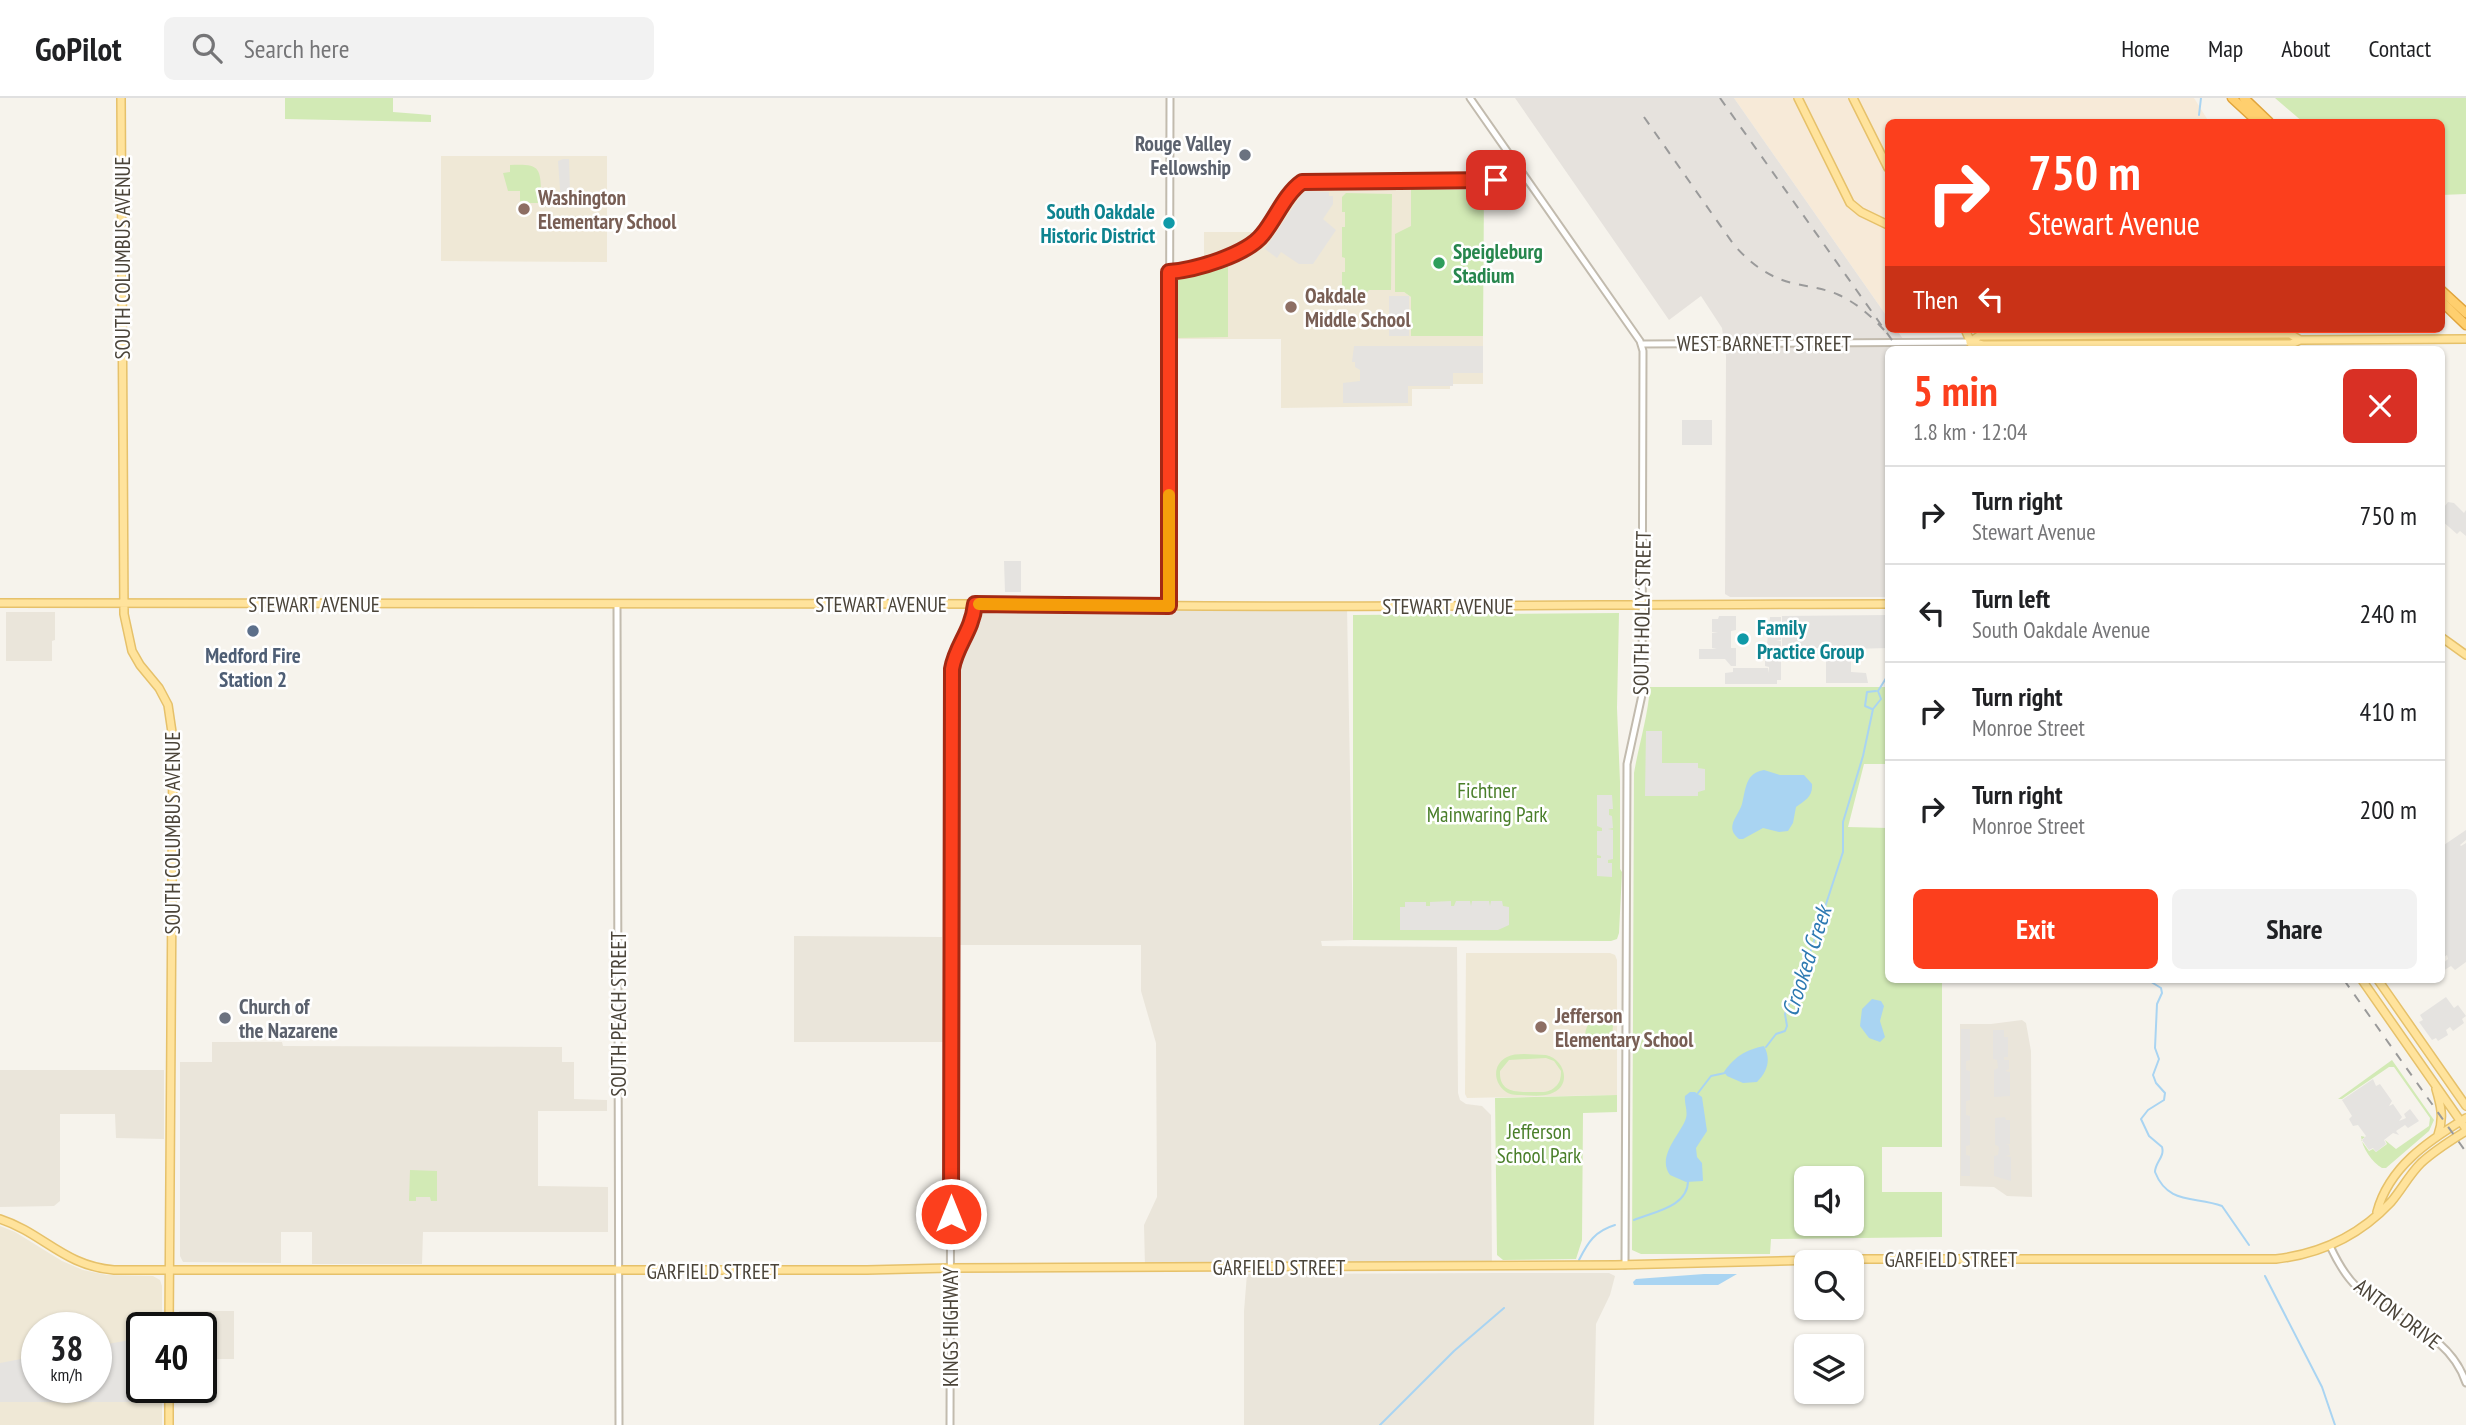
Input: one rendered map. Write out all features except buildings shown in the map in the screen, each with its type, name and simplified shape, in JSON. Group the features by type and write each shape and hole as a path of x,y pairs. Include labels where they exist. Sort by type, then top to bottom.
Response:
{"highway":[{"path":"2232,98 2255,119"},
{"path":"2244,98 2266,119"},
{"path":"2445,294 2466,313"},
{"path":"2445,305 2466,325"}],"main road":[{"name":"SOUTH COLUMBUS AVENUE","path":"121,98 124,604 132,652 162,693 173,724 169,1312"},
{"path":"1798,98 1850,203 1861,212 1885,224"},
{"path":"1853,98 1885,162"},
{"path":"1967,333 1972,346"},
{"path":"1970,342 1976,333"},
{"path":"2016,333 2286,334 2300,340 2466,339"},
{"path":"2282,346 2286,334"},
{"path":"2286,334 2291,346"},
{"path":"2057,345 2060,340 2084,340 2093,335"},
{"path":"2292,346 2300,340"},
{"path":"1970,342 1982,346"},
{"path":"2021,346 2170,346"},
{"name":"STEWART AVENUE","path":"0,603 1169,606 1885,604"},
{"path":"2445,640 2466,655"},
{"path":"2364,983 2463,1119 2466,1130"},
{"path":"2380,983 2466,1106"},
{"path":"2434,1082 2442,1112 2438,1135"},
{"name":"GARFIELD STREET","path":"2377,1213 2381,1195 2414,1154 2463,1119"},
{"name":"GARFIELD STREET","path":"0,1219 71,1259 88,1266 114,1269 867,1270 1625,1265 1856,1259 2258,1260 2294,1257 2330,1246 2355,1232 2390,1202 2421,1163 2466,1130"},
{"path":"169,1403 169,1425"}],"street":[{"path":"1169,606 1170,98"},
{"path":"1470,98 1642,344"},
{"path":"1496,180 1507,168 1509,154"},
{"path":"1169,272 1193,269 1248,248 1262,236 1291,193 1302,182 1524,178"},
{"name":"WEST BARNETT STREET","path":"1642,344 1970,342"},
{"name":"SOUTH HOLLY STREET","path":"1625,1265 1627,764 1642,695 1642,344"},
{"name":"SOUTH PEACH STREET","path":"617,604 618,1425"},
{"name":"KINGS HIGHWAY","path":"950,1425 952,669 972,625 975,604"},
{"name":"ANTON DRIVE","path":"2330,1246 2344,1271 2358,1288 2441,1344 2457,1364 2466,1383"}],"shaded area":[{"path":"1515,98 1734,98 1885,314 1885,333 1899,333 1908,346 1885,346 1885,597 1730,597 1725,594 1726,356 1722,328 1701,296 1669,320"},
{"path":"1734,98 2194,98 2207,119 1885,119 1885,314"},
{"name":"Washington Elementary School","path":"441,156 607,156 607,262 441,261"},
{"path":"569,159 570,192 608,193 607,198 599,197 598,204 561,203 558,161"},
{"name":"Oakdale Middle School","path":"1411,189 1411,227 1396,292 1404,292 1411,297 1411,336 1483,336 1483,384 1450,384 1450,389 1412,389 1412,406 1281,408 1281,339 1171,339 1172,281 1179,276 1192,276 1204,269 1204,232 1267,232 1291,197 1301,190"},
{"path":"1306,191 1329,192 1329,196 1333,196 1333,204 1323,219 1336,230 1313,264 1299,264 1281,252 1277,258 1265,249"},
{"path":"1389,296 1409,296 1409,336 1389,336"},
{"path":"1354,346 1483,346 1483,373 1453,373 1453,386 1408,386 1408,403 1343,403 1343,383 1360,381 1360,370 1355,367 1355,362 1352,362"},
{"path":"1682,420 1712,420 1712,445 1682,445"},
{"path":"2448,502 2454,503 2464,513 2466,510 2466,536 2460,531 2457,534 2445,524 2445,506"},
{"path":"1004,561 1021,561 1021,592 1005,592"},
{"path":"975,604 1347,607 1353,940 1321,941 1322,946 1457,947 1458,1093 1460,1100 1466,1104 1482,1106 1491,1115 1492,1266 1145,1267 1144,1225 1157,1197 1156,1043 1141,991 1141,945 951,945 955,658 972,625"},
{"path":"6,612 55,612 52,661 6,661"},
{"path":"1885,615 1885,648 1851,649 1851,672 1866,673 1868,683 1826,683 1826,648 1782,648 1782,616"},
{"path":"1719,616 1736,616 1736,630 1731,631 1731,648 1736,648 1736,666 1731,666 1725,659 1699,659 1699,649 1717,649 1712,648 1712,633 1718,633 1712,632 1712,619 1718,619"},
{"path":"1770,617 1781,617 1781,640 1776,641 1781,641 1781,660 1776,660 1781,661 1781,680 1777,680 1777,684 1725,684 1725,673 1733,672 1733,668 1768,668 1769,673 1769,667 1765,666 1765,649 1770,648 1767,644"},
{"path":"1646,731 1662,731 1662,763 1698,763 1698,768 1705,769 1705,790 1698,792 1698,796 1645,796"},
{"path":"1597,795 1612,795 1613,809 1609,809 1609,815 1612,816 1613,828 1608,829 1613,830 1613,859 1608,860 1608,863 1612,863 1612,877 1597,876 1597,858 1601,856 1597,855 1597,831 1602,831 1602,828 1597,826"},
{"path":"2466,830 2466,840 2460,845 2466,843 2466,962 2455,970 2451,966 2445,970 2445,962 2448,959 2447,955 2445,956 2445,844"},
{"path":"1451,901 1451,906 1454,906 1456,901 1470,901 1471,906 1472,901 1489,901 1490,906 1491,901 1502,901 1503,906 1509,907 1509,925 1498,930 1400,930 1400,907 1405,907 1405,902 1426,902 1426,906 1430,906 1430,902"},
{"path":"794,936 942,937 943,1042 794,1042"},
{"name":"Jefferson Elementary School","path":"1466,953 1615,955 1617,1095 1467,1098"},
{"path":"2446,997 2454,1008 2458,1005 2466,1016 2462,1019 2464,1023 2453,1031 2450,1027 2446,1030 2448,1035 2438,1041 2436,1038 2432,1040 2419,1022 2423,1020 2420,1015"},
{"path":"2022,1020 2026,1023 2031,1051 2032,1197 2007,1196 1994,1187 1960,1186 1960,1024"},
{"path":"1961,1029 1970,1029 1970,1060 1966,1061 1966,1070 1970,1071 1970,1100 1966,1101 1966,1115 1970,1116 1970,1145 1966,1146 1966,1155 1970,1156 1970,1176 1961,1176"},
{"path":"1993,1030 2004,1030 2004,1037 2008,1037 2008,1057 2004,1057 2004,1060 2009,1060 2009,1069 2005,1071 2010,1072 2010,1096 1994,1097 1994,1070 1998,1068 1997,1060 1993,1059"},
{"path":"212,1042 282,1042 283,1046 562,1047 562,1062 574,1062 574,1099 607,1100 607,1111 538,1111 538,1186 608,1187 608,1232 423,1232 422,1264 312,1264 312,1232 281,1232 281,1263 183,1262 180,1256 180,1062 212,1062"},
{"path":"0,1070 164,1070 164,1139 116,1138 115,1114 60,1114 60,1201 54,1206 0,1207"},
{"path":"2373,1079 2376,1086 2380,1084 2392,1101 2389,1106 2393,1104 2402,1117 2399,1121 2406,1118 2404,1114 2410,1109 2419,1121 2396,1131 2399,1135 2393,1133 2384,1140 2386,1144 2376,1152 2373,1148 2369,1150 2362,1140 2366,1136 2358,1125 2353,1126 2349,1119 2352,1116 2342,1100"},
{"path":"2005,1117 2010,1120 2010,1144 2005,1145 2009,1145 2010,1155 2005,1156 2011,1157 2011,1181 1994,1176 1994,1156 1998,1155 1999,1148 1995,1145 1995,1118"},
{"path":"0,1226 83,1270 107,1275 153,1276 160,1280 162,1312 126,1312 126,1403 162,1403 162,1425 0,1425"},
{"path":"1609,1273 1615,1276 1610,1295 1596,1324 1594,1425 1244,1425 1244,1311 1247,1274"},
{"path":"234,1311 234,1359 217,1359 217,1312 179,1312"},
{"path":"126,1341 126,1402 112,1402 112,1343"},
{"path":"21,1359 21,1402 0,1402 0,1363"}],"green space":[{"path":"285,98 393,98 393,112 431,115 431,122 285,119"},
{"path":"2275,98 2466,98 2466,194 2445,195 2445,119 2300,119"},
{"path":"510,165 532,166 539,172 541,194 537,195 538,203 520,203 520,191 508,191 503,173 510,172"},
{"name":"Speigleburg Stadium","path":"1411,189 1484,190 1483,336 1411,336 1411,297 1404,292 1395,292 1395,234 1411,226"},
{"path":"1346,193 1392,194 1391,290 1342,294 1345,258 1342,257 1342,227 1345,227 1345,212 1342,212 1342,197"},
{"path":"1228,262 1228,337 1176,338 1177,278 1194,275"},
{"name":"Fichtner Mainwaring Park","path":"1619,613 1617,708 1622,872 1617,939 1353,940 1353,615"},
{"path":"1650,687 1885,687 1885,764 1864,764 1848,827 1885,828 1885,983 1942,983 1942,1147 1882,1147 1882,1192 1942,1192 1942,1237 1771,1239 1770,1254 1641,1254 1632,1250 1634,773"},
{"path":"1592,1019 1609,1020 1613,1025 1611,1048 1596,1050 1590,1047 1585,1033"},
{"path":"1546,1055 1558,1062 1564,1073 1562,1086 1557,1090 1542,1095 1517,1095 1510,1094 1500,1086 1497,1067 1507,1057","holes":["1546,1058 1554,1061 1561,1071 1561,1076 1553,1089 1542,1092 1515,1091 1502,1084 1500,1071 1509,1060"]},
{"path":"2392,1060 2434,1120 2429,1131 2386,1168 2382,1168 2371,1158 2362,1141 2369,1151 2373,1149 2376,1152 2387,1144 2385,1140 2396,1149 2429,1126 2430,1118 2394,1067 2389,1067 2342,1099 2338,1099"},
{"name":"Jefferson School Park","path":"1617,1095 1617,1112 1583,1113 1582,1240 1576,1259 1503,1260 1497,1255 1495,1098"},
{"path":"410,1170 437,1171 437,1201 431,1201 430,1197 416,1197 416,1201 409,1201"}],"water":[{"path":"1764,770 1780,775 1804,775 1812,784 1811,792 1808,798 1796,807 1793,823 1788,831 1763,828 1739,839 1732,826 1742,804 1747,782 1753,774"},
{"path":"1872,999 1881,1001 1884,1006 1880,1021 1885,1037 1880,1042 1869,1038 1860,1026 1862,1009"},
{"path":"1764,1046 1767,1065 1757,1082 1743,1083 1724,1072 1741,1054"},
{"path":"1690,1092 1702,1097 1707,1131 1696,1148 1697,1157 1702,1163 1703,1181 1686,1182 1670,1175 1666,1160 1686,1118 1685,1096"},
{"path":"1737,1274 1718,1285 1634,1285 1633,1282 1636,1279"}],"waterway":[{"name":"Crooked Creek","path":"2199,115 2201,98"},
{"name":"Crooked Creek","path":"1766,1047 1776,1034 1785,1031 1787,1026 1785,1014 1811,950 1843,852 1843,822 1863,756 1873,709 1881,699 1878,691 1885,680"},
{"name":"Crooked Creek","path":"1872,709 1865,706 1867,692 1876,691"},
{"path":"2153,983 2161,988 2162,993 2157,1004 2155,1048 2159,1059 2153,1075 2165,1093 2164,1100 2148,1110 2141,1119 2149,1136 2162,1147 2155,1172 2167,1190 2175,1195 2222,1206 2249,1245"},
{"name":"Crooked Creek","path":"1698,1093 1711,1076 1725,1073"},
{"name":"Crooked Creek","path":"1634,1220 1676,1203 1686,1190 1688,1181"},
{"path":"1579,1260 1593,1238 1602,1230 1615,1225"},
{"path":"2265,1276 2322,1387 2335,1425"},
{"path":"1380,1425 1454,1351 1504,1308"}],"railway":[{"path":"1720,98 1885,330"},
{"path":"1644,117 1734,245 1746,258 1775,277 1839,295 1864,311 1885,331"},
{"path":"1887,333 1896,346"},
{"path":"2346,983 2466,1152"}],"slow traffic":[{"path":"979,604 1169,606 1169,495"}],"place":[{"name":"Rouge Valley Fellowship","path":"1245,155"},
{"name":"Washington Elementary School","path":"524,209"},
{"name":"South Oakdale Historic District","path":"1169,223"},
{"name":"Speigleburg Stadium","path":"1439,263"},
{"name":"Oakdale Middle School","path":"1291,307"},
{"name":"Medford Fire Station 2","path":"253,631"},
{"name":"Family Practice Group","path":"1743,639"},
{"name":"Church of the Nazarene","path":"225,1018"},
{"name":"Jefferson Elementary School","path":"1541,1027"}],"route":[{"path":"951,1214 952,669 972,625 975,604 1169,606 1169,272 1193,269 1248,248 1262,236 1291,193 1302,182 1496,180"}]}
